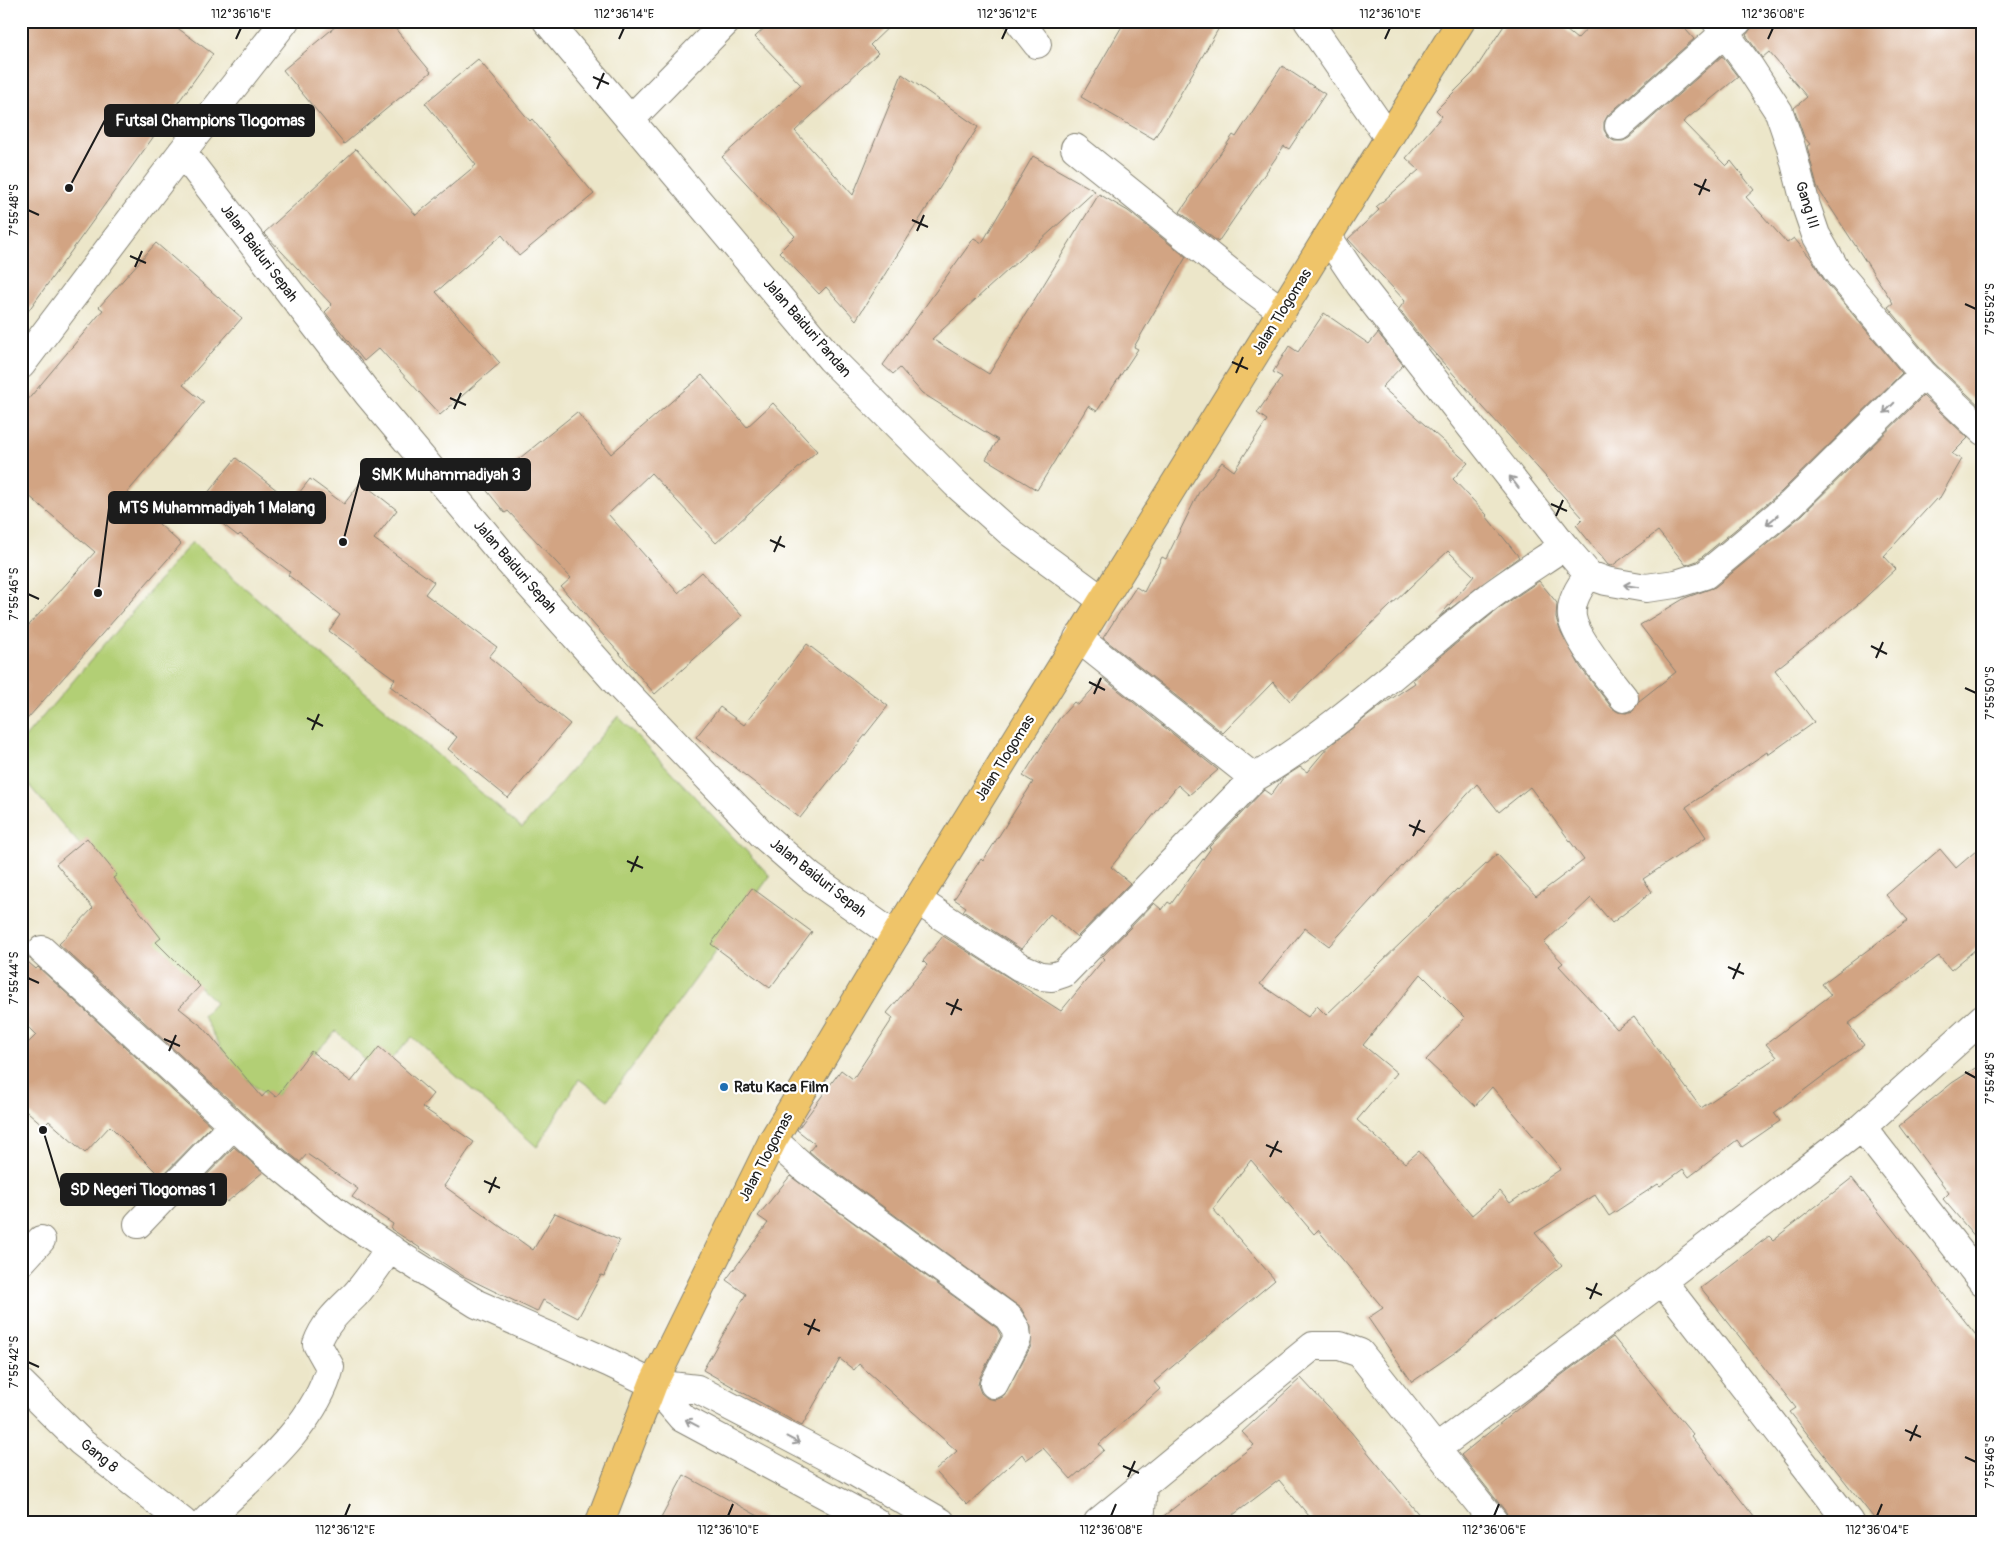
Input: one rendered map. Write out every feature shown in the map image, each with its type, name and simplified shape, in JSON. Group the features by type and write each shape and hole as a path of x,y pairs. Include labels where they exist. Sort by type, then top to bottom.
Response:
{"main road":[{"name":"Jalan Tlogomas","path":"600,1522 653,1384 773,1140 917,900 1282,312 1458,23"}],"street":[{"path":"21,365 182,152 285,21"},
{"name":"Jalan Baiduri Pandan","path":"547,21 831,359 956,484 1010,533 1102,600"},
{"path":"630,119 727,21"},
{"path":"1019,21 1037,44"},
{"path":"1308,21 1388,137"},
{"path":"1619,126 1727,25"},
{"name":"Gang III","path":"1727,25 1778,112 1816,235 1836,270 1923,374 1983,431"},
{"path":"1075,148 1282,312"},
{"name":"Jalan Baiduri Sepah","path":"182,152 368,394 503,555 617,683 764,836 811,877 895,936"},
{"path":"1328,237 1360,285 1564,546 1589,575 1606,581 1646,588 1676,584 1705,575 1791,504 1923,374"},
{"path":"917,900 1020,967 1041,976 1052,977 1064,973 1254,778 1280,763 1334,723 1490,596 1564,546"},
{"path":"1589,575 1574,599 1572,617 1578,633 1624,698"},
{"path":"1078,638 1254,778"},
{"path":"42,950 265,1154 339,1214 477,1304 653,1384 697,1388 846,1467 933,1520"},
{"path":"1436,1449 1862,1127 1983,1018"},
{"path":"138,1224 233,1125"},
{"path":"1862,1127 1983,1282"},
{"path":"773,1140 807,1170 1008,1317 1016,1329 1017,1339 994,1384"},
{"path":"21,1262 40,1240"},
{"path":"205,1522 296,1432 311,1412 326,1385 330,1367 317,1344 322,1331 336,1312 355,1295 390,1248"},
{"path":"1662,1280 1849,1522"},
{"path":"1098,1522 1313,1346 1340,1346 1360,1353 1494,1522"},
{"name":"Gang 8","path":"21,1383 81,1442 183,1522"},
{"path":"653,1384 682,1418 876,1522"},
{"path":"830,1496 846,1467"},
{"path":"1140,1522 1143,1486"}],"green space":[{"path":"192,542 522,828 618,716 770,876 608,1100 579,1079 537,1147 412,1037 378,1073 336,1031 271,1101 232,1066 203,1016 216,1002 162,953 127,900 21,776 21,742"}],"building":[{"path":"21,21 168,21 213,54 21,321"},
{"path":"342,21 389,21 431,72 344,144 283,70"},
{"path":"772,21 895,21 870,45 878,53 795,131 853,195 902,74 978,127 856,320 826,287 819,294 779,252 795,236 722,157 801,85 755,37"},
{"path":"1125,21 1223,21 1154,139 1081,97"},
{"path":"1507,21 1555,21 1577,39 1594,21 1678,21 1694,39 1608,115 1604,122 1604,130 1608,137 1614,141 1623,141 1629,138 1722,56 1738,77 1683,122 1726,166 1731,161 1754,190 1746,197 1787,243 1794,238 1813,261 1824,280 1902,373 1781,492 1697,561 1686,565 1658,531 1612,566 1608,565 1576,525 1583,518 1428,346 1399,309 1405,301 1348,239 1379,210 1376,207 1419,170 1406,158 1442,116 1436,110 1473,73"},
{"path":"1753,21 1983,21 1983,409 1934,363 1888,307 1893,303 1817,187 1807,146 1810,144 1804,137 1794,108 1807,97 1769,52 1762,58 1746,35 1753,26"},
{"path":"478,59 530,121 532,119 594,194 519,256 502,235 436,292 500,363 440,415 379,348 364,361 325,312 332,305 264,233 356,149 416,215 476,165 425,103"},
{"path":"1282,66 1325,94 1289,149 1284,146 1218,242 1180,212 1233,135 1236,137"},
{"path":"1033,156 1095,191 932,339 989,374 1099,194 1128,211 1186,257 1134,347 1138,349 1097,411 1088,406 1037,490 986,459 998,440 922,393 900,368 893,374 883,365 974,238 982,243"},
{"path":"156,243 242,318 183,385 204,402 126,494 181,544 21,726 21,634 95,552 21,489 21,408 103,310 99,307"},
{"path":"1324,313 1369,344 1378,333 1403,365 1382,387 1468,463 1453,479 1487,515 1519,557 1439,617 1474,576 1448,551 1290,701 1273,682 1223,733 1103,638 1136,587 1144,592 1162,557 1166,559 1199,492 1222,462 1234,471 1267,420 1257,413 1282,377 1273,372 1289,346 1298,352"},
{"path":"702,375 747,427 773,403 817,451 716,543 651,473 608,514 678,593 702,572 742,616 655,694 561,587 571,578 508,511 505,513 484,487 577,412 611,454"},
{"path":"1923,396 1968,438 1952,454 1962,459 1938,501 1936,499 1884,556 1896,569 1857,605 1775,670 1814,722 1768,755 1767,752 1686,807 1706,837 1643,879 1652,892 1612,923 1591,898 1544,943 1563,963 1559,966 1617,1029 1634,1017 1701,1108 1777,1057 1766,1044 1831,995 1822,984 1908,920 1886,895 1940,849 1956,868 1983,845 1983,943 1951,970 1939,956 1848,1024 1864,1045 1774,1113 1780,1121 1742,1147 1737,1140 1689,1177 1683,1169 1660,1186 1658,1184 1609,1216 1595,1195 1535,1233 1562,1265 1457,1351 1412,1382 1368,1318 1383,1308 1318,1230 1314,1234 1251,1160 1213,1209 1275,1280 1154,1382 1160,1389 1099,1444 1104,1450 1071,1479 1043,1448 1026,1460 1022,1454 967,1505 935,1471 957,1451 859,1364 854,1370 840,1359 802,1426 703,1370 746,1294 726,1280 768,1223 758,1216 790,1176 997,1328 1001,1336 980,1377 978,1385 981,1393 987,1398 995,1400 1003,1397 1031,1346 1031,1327 1021,1308 817,1158 809,1151 815,1144 797,1130 841,1070 853,1079 893,1018 887,1013 927,965 923,961 943,936 1061,1011 1104,959 1102,957 1154,903 1162,910 1168,902 1171,904 1211,848 1209,847 1264,790 1271,795 1283,778 1300,767 1307,772 1328,747 1382,705 1415,683 1413,680 1498,609 1539,581 1557,603 1556,618 1560,630 1581,668 1612,708 1618,712 1626,713 1633,711 1639,701 1676,672 1640,625 1685,598 1715,587 1802,515","holes":["1477,784 1499,812 1530,787 1584,860 1536,896 1497,854 1457,889 1326,1015 1317,1006 1308,1017 1260,984 1305,928 1329,946","1421,974 1465,1018 1426,1060 1475,1106 1492,1087 1561,1169 1510,1203 1500,1191 1472,1215 1419,1151 1405,1163 1357,1120 1397,1073 1363,1045"]},
{"path":"236,458 292,502 310,479 344,504 361,482 397,510 374,539 434,582 425,594 497,647 489,657 570,724 508,798 448,749 457,737 390,686 395,679 329,631 340,615 288,575 290,572 240,534 238,536 198,505"},
{"path":"807,644 888,706 800,818 696,737 720,707 744,725"},
{"path":"1103,678 1218,770 1189,795 1178,785 1111,867 1130,883 1077,937 1050,914 1021,949 963,911 966,907 954,899 981,859 983,861 1033,782 1023,776 1059,719 1074,702 1078,705"},
{"path":"87,838 117,875 113,878 161,938 156,942 200,986 179,1008 204,1028 262,1097 268,1090 276,1097 311,1051 351,1082 379,1047 433,1094 422,1107 474,1142 444,1186 533,1250 555,1213 619,1240 604,1276 601,1275 578,1318 543,1300 537,1312 463,1276 391,1229 393,1224 352,1197 358,1189 307,1154 300,1162 275,1142 59,944 93,908 56,864"},
{"path":"752,888 812,932 770,988 711,944"},
{"path":"21,956 36,969 38,967 211,1126 161,1177 110,1126 85,1153 49,1121 44,1126 21,1106 21,1050 36,1035 21,1020"},
{"path":"1983,1063 1983,1246 1943,1199 1949,1193 1899,1126 1952,1083"},
{"path":"234,1147 263,1172 227,1202 215,1187 205,1196 196,1186"},
{"path":"1852,1178 1983,1344 1983,1522 1877,1522 1790,1412 1796,1408 1701,1288 1769,1236 1773,1240"},
{"path":"1613,1337 1693,1434 1691,1436 1758,1522 1509,1521 1506,1512 1461,1455 1540,1391"},
{"path":"1301,1378 1351,1432 1425,1522 1314,1522 1279,1480 1224,1522 1156,1522 1254,1445 1242,1432"},
{"path":"684,1475 769,1522 659,1522"}],"place":[{"name":"Futsal Champions Tlogomas","path":"69,188"},
{"name":"SMK Muhammadiyah 3","path":"343,542"},
{"name":"MTS Muhammadiyah 1 Malang","path":"98,593"},
{"name":"Ratu Kaca Film","path":"724,1087"},
{"name":"SD Negeri Tlogomas 1","path":"43,1130"}]}
